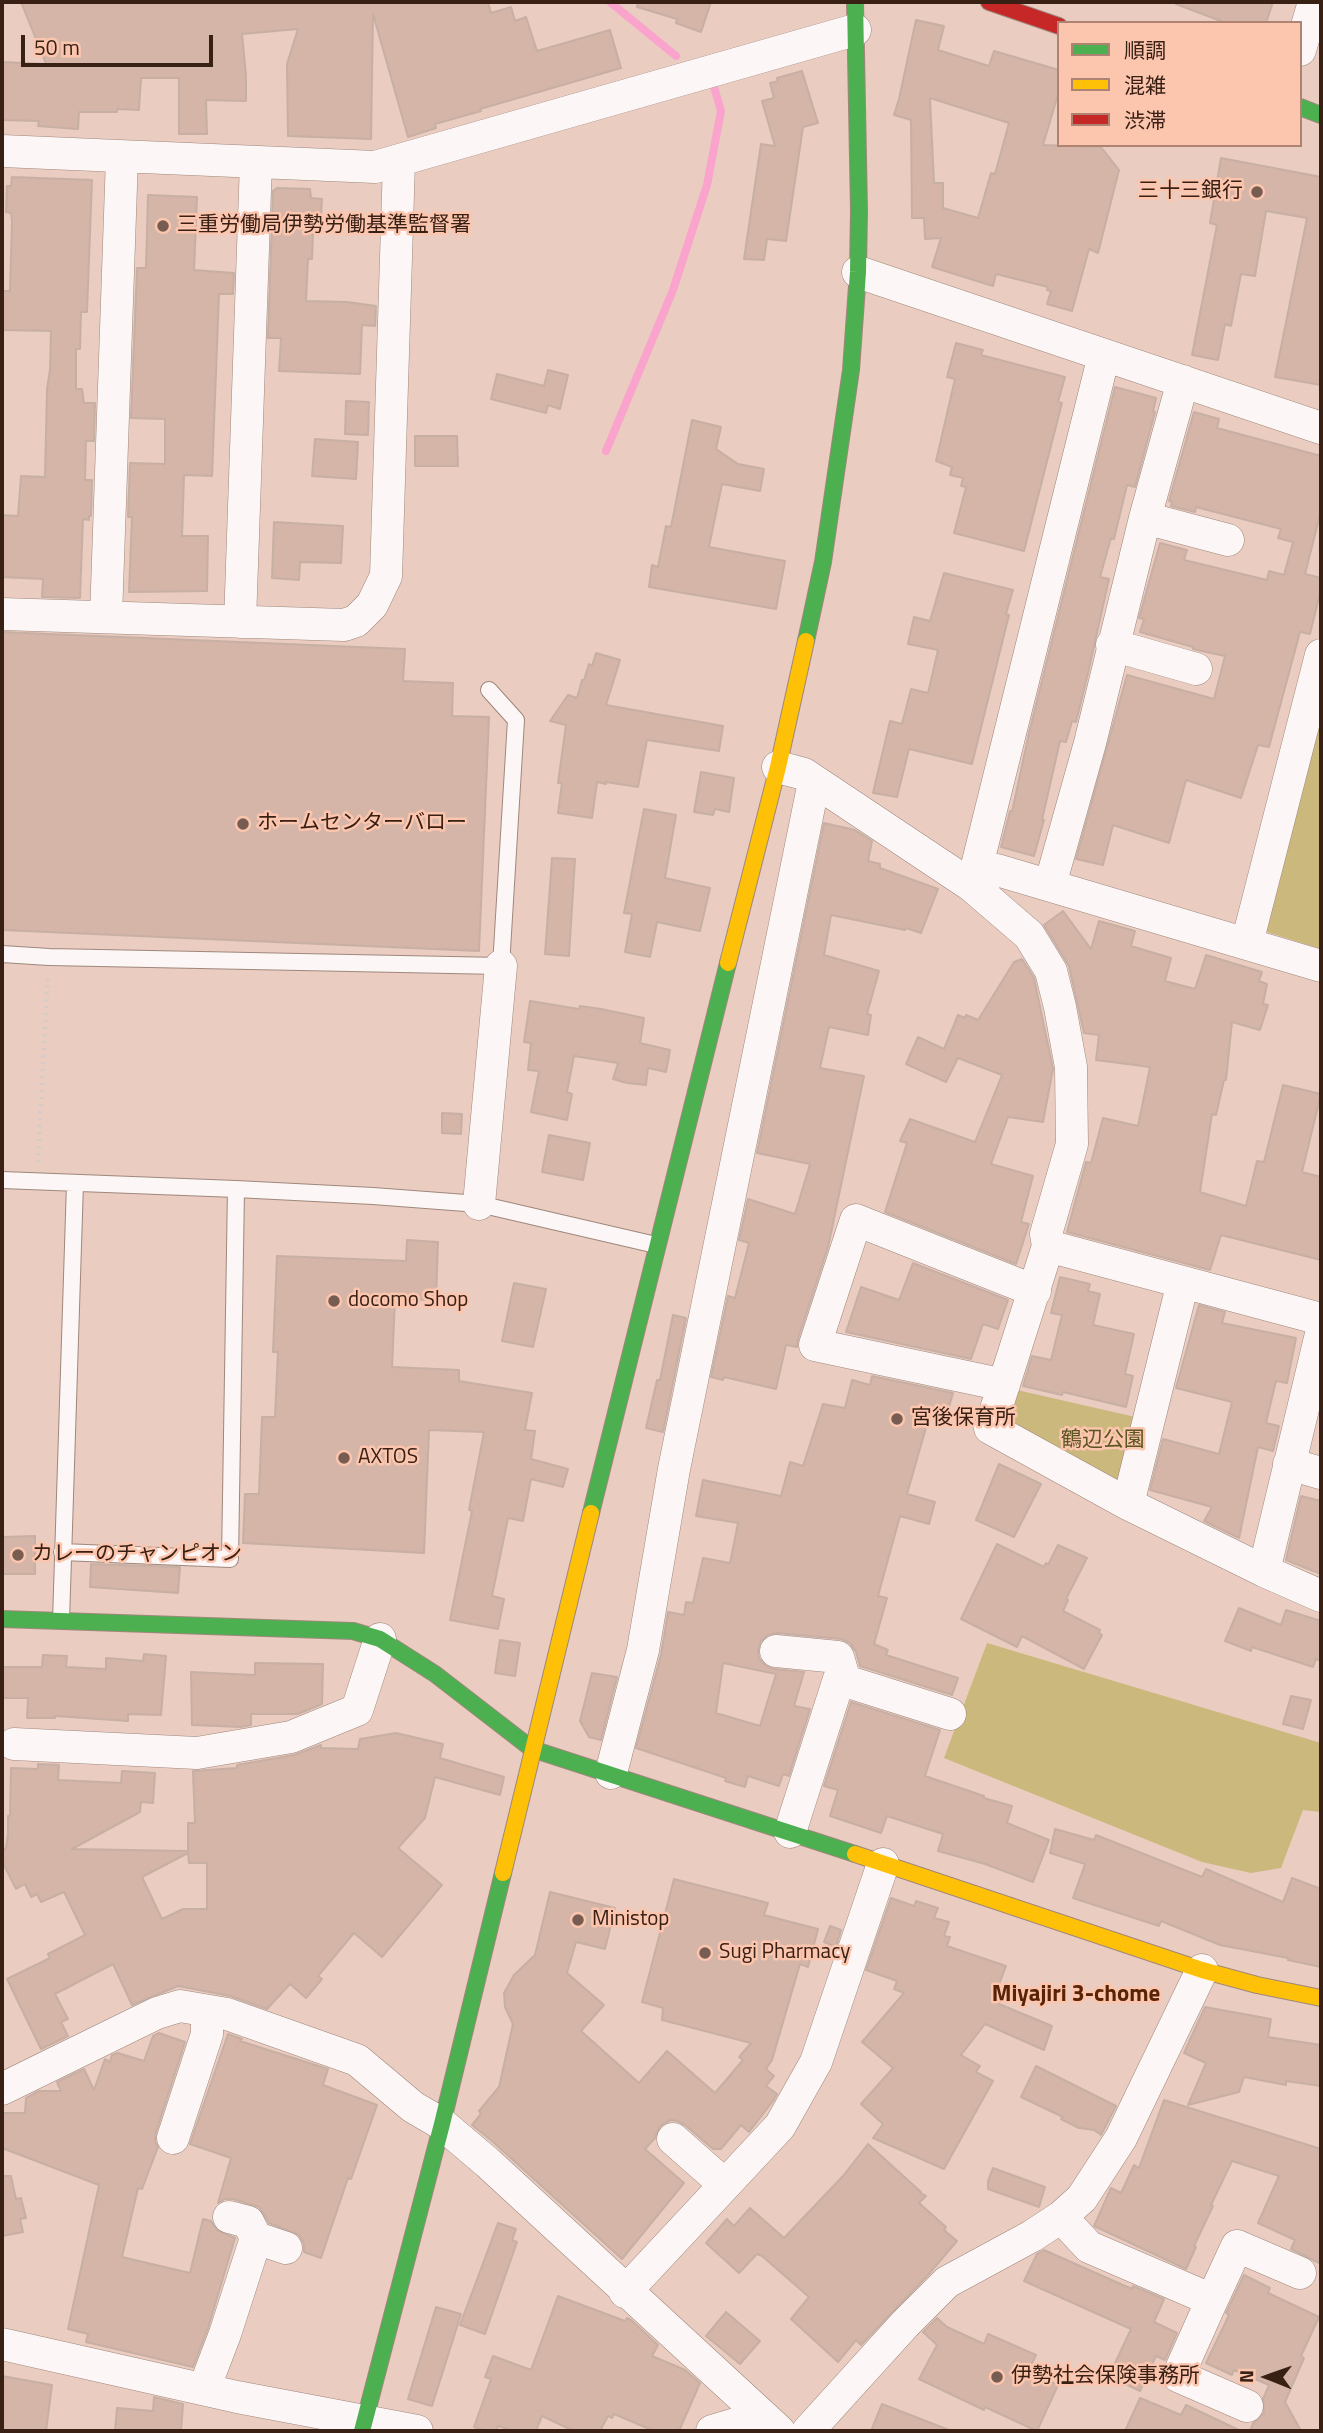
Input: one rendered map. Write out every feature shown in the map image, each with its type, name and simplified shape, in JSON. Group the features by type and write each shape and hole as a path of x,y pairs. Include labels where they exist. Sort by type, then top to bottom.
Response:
{"street":[{"path":"989,2 1057,25"},
{"path":"1302,43 1314,2"},
{"path":"2,151 375,167 399,162 855,16 858,272 851,370 823,562 778,767 656,1245 442,2124 364,2426"},
{"path":"1302,108 1321,114"},
{"path":"106,617 122,157"},
{"path":"240,622 256,162"},
{"path":"2,614 344,625 356,621 372,605 386,576 399,162"},
{"path":"858,272 1321,428"},
{"path":"972,886 1104,355"},
{"path":"1050,885 1090,743 1112,645 1182,381"},
{"path":"1145,517 1228,540"},
{"path":"1112,645 1196,669"},
{"path":"1247,943 1321,655"},
{"path":"778,767 804,774 972,886 1029,935 1051,971 1071,1067 1072,1144 1046,1234 1048,1246 990,1428 1128,1503 1264,1571 1321,1596"},
{"path":"611,1773 643,1650 674,1469 814,782"},
{"path":"972,886 997,870 1321,966"},
{"path":"479,1204 501,966"},
{"path":"1004,1385 815,1345 856,1220 1035,1291"},
{"path":"1048,1246 1321,1319"},
{"path":"1128,1503 1183,1282"},
{"path":"1264,1571 1321,1334"},
{"path":"1289,1464 1321,1473"},
{"path":"2,1619 328,1630 353,1632 380,1639 435,1674 532,1749 1202,1969 1257,1985 1321,1998"},
{"path":"14,1744 197,1753 291,1737 357,1710 380,1639"},
{"path":"776,1650 838,1657 845,1681"},
{"path":"790,1832 839,1679 950,1714"},
{"path":"625,2292 780,2126 816,2062 883,1864"},
{"path":"808,2431 947,2282 1032,2236 1061,2217 1082,2198 1121,2138 1202,1969"},
{"path":"2,2089 157,2013 180,2006 227,2014 357,2060 413,2107 442,2124 488,2163 770,2424"},
{"path":"173,2138 207,2034 208,2011"},
{"path":"673,2139 724,2184"},
{"path":"204,2389 256,2238 248,2222 229,2217"},
{"path":"1061,2217 1089,2247 1212,2300"},
{"path":"256,2238 286,2248"},
{"path":"1247,2406 1178,2376 1237,2246 1300,2273"},
{"path":"2,2344 364,2426 417,2431"},
{"path":"712,2431 770,2424"}],"lane":[{"path":"2,954 501,966 516,720 489,690"},
{"path":"2,1180 236,1189 479,1204 656,1245"},
{"path":"61,1621 75,1183"},
{"path":"62,1552 230,1559 236,1189"}],"path":[{"path":"38,1169 48,957"}],"green space":[{"path":"1321,693 1321,949 1267,932 1261,927"},
{"name":"鶴辺公園","path":"1017,1390 1144,1419 1128,1472 1115,1481 1018,1430 1009,1415"},
{"path":"987,1643 1321,1743 1321,1812 1303,1810 1281,1868 1251,1873 1202,1862 944,1758"}],"building":[{"path":"21,2 488,2 491,13 511,7 515,21 526,17 537,51 610,30 621,68 480,109 481,111 435,124 436,128 408,137 373,14 371,139 288,136 287,64 298,29 242,34 246,101 206,100 207,134 179,134 179,78 141,78 139,110 79,112 78,129 38,126 39,121 2,120 2,62 46,64"},
{"path":"638,2 711,2 701,32 676,23 677,19 637,7"},
{"path":"1273,2 1267,21 1221,21 1176,4"},
{"path":"916,20 944,26 938,50 989,66 994,51 1057,69 1057,98 1043,145 1101,147 1119,170 1098,253 1089,249 1072,311 1047,304 1051,291 1047,290 1048,287 996,274 993,286 932,267 941,238 925,239 924,218 912,218 911,120 894,115","holes":["930,98 1009,123 995,174 991,173 978,218 943,208 943,183 934,183"]},
{"path":"802,71 818,123 803,127 786,241 767,239 764,260 744,259 761,144 775,146 762,101 774,98 770,83 778,81 777,78"},
{"path":"1221,158 1321,177 1321,385 1275,377 1307,218 1266,211 1255,276 1241,274 1231,326 1225,324 1218,360 1192,355 1217,225 1210,223"},
{"path":"12,177 92,180 87,312 81,312 80,349 76,349 76,389 82,389 84,403 95,403 94,441 86,441 85,480 92,480 91,516 89,520 83,519 80,598 42,597 43,579 2,577 2,515 18,516 21,476 45,477 51,331 2,330 2,291 10,291 12,221 11,213 6,212 7,186 11,186"},
{"path":"277,188 310,189 311,198 322,199 320,233 313,232 312,259 308,259 306,301 376,306 375,326 362,325 360,374 279,371 281,338 268,338 273,191"},
{"path":"148,195 197,197 194,270 234,273 233,294 219,294 212,476 184,475 182,536 208,536 207,591 129,592 132,517 128,517 130,463 165,464 165,419 131,418 137,268 146,268"},
{"path":"956,343 983,350 981,355 1065,377 1058,402 1062,403 1024,551 954,533 966,487 961,486 963,478 950,475 952,467 936,461 955,379 947,377"},
{"path":"548,370 568,375 560,409 548,405 546,413 491,399 497,374 544,386"},
{"path":"1115,387 1156,398 1155,412 1135,487 1127,485 1114,539 1111,538 1100,577 1109,579 1088,673 1076,722 1072,721 1066,742 1060,741 1034,856 1001,847 1010,811 1012,812"},
{"path":"346,401 369,402 368,435 345,434"},
{"path":"1194,412 1219,419 1217,428 1321,456 1321,511 1305,574 1321,578 1321,589 1310,634 1300,632 1269,747 1258,745 1241,798 1186,780 1169,843 1113,825 1103,865 1076,859 1127,675 1214,699 1225,656 1140,632 1144,619 1139,618 1160,543 1187,550 1184,560 1267,580 1269,571 1284,575 1293,542 1278,538 1281,529 1196,507 1195,512 1171,506 1172,502 1169,501"},
{"path":"692,420 721,427 716,449 738,464 764,469 760,491 722,484 709,547 785,561 776,609 649,587 652,565 658,567 666,526 671,527"},
{"path":"415,436 457,436 458,466 415,466"},
{"path":"315,439 358,442 356,479 312,476"},
{"path":"274,522 343,526 341,563 300,562 299,580 272,578"},
{"path":"944,573 1013,590 972,764 909,749 897,797 873,793 890,721 902,724 911,689 928,693 938,650 908,644 914,617 930,621"},
{"name":"ホームセンターバロー","path":"2,632 405,649 403,681 453,683 452,716 489,717 479,951 2,930"},
{"path":"596,653 620,660 606,705 723,726 719,751 647,740 638,787 597,782 592,818 558,813 562,783 558,783 566,725 550,721 568,695 577,698 582,680 589,664 592,666"},
{"path":"701,772 734,778 729,812 715,809 713,815 694,812"},
{"path":"644,809 676,815 665,878 710,888 700,931 657,922 650,957 625,952 632,914 624,913"},
{"path":"824,823 855,830 872,841 868,861 880,864 880,868 938,889 921,933 831,915 824,955 879,971 867,1014 871,1015 868,1035 829,1027 820,1068 864,1076 828,1247 797,1347 786,1345 776,1389 724,1377 723,1380 711,1377 728,1296 735,1298 749,1243 739,1240 748,1199 795,1214 810,1164 757,1153"},
{"path":"552,858 575,859 569,956 545,954"},
{"path":"1063,911 1091,949 1099,921 1135,931 1131,946 1171,958 1165,981 1195,989 1206,955 1262,972 1259,981 1267,984 1263,1004 1268,1005 1260,1030 1232,1022 1226,1080 1216,1115 1212,1114 1200,1192 1246,1206 1257,1161 1264,1162 1283,1085 1321,1094 1302,1172 1321,1177 1321,1260 1221,1235 1210,1270 1067,1232 1086,1162 1091,1163 1103,1118 1138,1126 1150,1067 1096,1060 1099,1035 1084,1033 1069,966 1044,925"},
{"path":"1022,959 1034,978 1053,1069 1043,1122 1008,1117 991,1164 1033,1176 1021,1222 1029,1224 1016,1264 885,1212 907,1143 900,1141 910,1119 975,1142 1002,1075 958,1058 946,1082 906,1064 918,1037 944,1049 958,1015 978,1020 1014,962"},
{"path":"530,1001 579,1009 580,1006 601,1009 644,1018 640,1043 670,1050 666,1072 648,1068 646,1085 627,1083 613,1079 618,1063 574,1056 567,1092 572,1094 567,1120 531,1112 539,1071 528,1070 531,1043 524,1042"},
{"path":"442,1113 462,1114 461,1134 442,1133"},
{"path":"549,1135 590,1143 583,1180 542,1172"},
{"path":"407,1240 438,1242 436,1300 395,1299 392,1367 459,1370 459,1381 532,1393 525,1430 535,1431 531,1459 568,1469 563,1487 531,1479 523,1521 508,1518 492,1596 504,1599 498,1629 450,1620 472,1511 469,1510 484,1432 429,1430 424,1553 243,1543 245,1494 259,1494 262,1417 275,1417 278,1352 273,1352 277,1256 406,1261"},
{"path":"913,1263 1008,1300 998,1329 983,1324 971,1359 846,1332 861,1287 899,1300"},
{"path":"1060,1277 1090,1284 1088,1291 1100,1294 1093,1325 1134,1334 1125,1374 1133,1376 1126,1407 1063,1392 1062,1395 1023,1386 1032,1356 1051,1360 1062,1315 1051,1313"},
{"path":"514,1283 546,1289 533,1347 502,1341"},
{"path":"1199,1305 1225,1312 1222,1323 1296,1338 1287,1383 1276,1381 1266,1423 1279,1426 1273,1451 1258,1447 1239,1538 1204,1521 1212,1507 1150,1490 1163,1439 1219,1454 1232,1402 1176,1388"},
{"path":"673,1315 686,1318 663,1432 646,1428 657,1380 660,1380"},
{"path":"872,1376 953,1393 945,1421 929,1417 907,1494 935,1502 929,1524 900,1516 878,1596 887,1598 874,1644 888,1650 886,1655 958,1678 952,1695 860,1666 850,1643 841,1639 777,1633 768,1635 761,1641 759,1658 774,1669 804,1672 794,1706 810,1709 789,1776 783,1774 779,1786 748,1776 745,1787 636,1748 661,1655 668,1612 684,1615 686,1602 693,1603 703,1558 730,1563 738,1523 696,1516 703,1480 781,1496 790,1462 803,1466 823,1404 845,1408 852,1380 870,1385","holes":["723,1663 776,1674 760,1726 716,1713"]},
{"path":"999,1464 1041,1484 1014,1537 976,1520"},
{"path":"1301,1496 1321,1501 1321,1574 1286,1560"},
{"name":"カレーのチャンピオン","path":"35,1536 35,1574 2,1574 2,1537"},
{"path":"997,1544 1044,1567 1046,1563 1048,1565 1058,1545 1087,1558 1066,1599 1068,1600 1063,1611 1100,1630 1102,1635 1084,1669 1022,1636 1017,1647 961,1619"},
{"path":"91,1564 180,1567 178,1593 90,1587"},
{"path":"1239,1608 1281,1625 1286,1610 1321,1621 1321,1661 1316,1659 1313,1667 1252,1647 1251,1651 1225,1641"},
{"path":"500,1640 520,1643 515,1676 495,1673"},
{"path":"144,1654 166,1656 161,1715 128,1714 128,1721 55,1716 27,1718 28,1698 3,1698 3,1667 42,1667 43,1655 67,1656 66,1667 106,1669 106,1658 143,1661"},
{"path":"255,1663 323,1664 322,1704 298,1714 251,1714 251,1725 241,1727 192,1725 191,1672 255,1675"},
{"path":"592,1673 617,1677 601,1740 589,1737 580,1721"},
{"path":"1291,1696 1311,1700 1303,1729 1283,1724"},
{"path":"851,1702 940,1730 925,1776 1012,1806 1007,1823 1049,1840 1033,1882 985,1864 938,1851 943,1834 887,1816 881,1833 830,1816 838,1790 824,1786"},
{"path":"396,1733 443,1744 440,1758 504,1777 500,1795 435,1777 425,1818 398,1848 442,1885 382,1957 354,1933 318,1976 322,1979 306,1998 290,1984 267,2009 230,1996 178,1986 132,2005 113,1964 55,1994 68,2019 61,2022 68,2036 41,2049 7,1979 50,1958 48,1954 85,1935 64,1892 41,1902 37,1894 31,1897 25,1884 16,1889 2,1861 10,1816 11,1768 38,1769 38,1764 59,1765 58,1780 121,1783 122,1771 155,1773 153,1803 141,1802 140,1812 72,1849 188,1851 188,1823 195,1823 193,1771 237,1768 237,1765 294,1755 321,1745 321,1748 358,1749 360,1739","holes":["188,1853 189,1863 207,1863 207,1909 183,1909 162,1919 142,1877"]},
{"path":"1055,1829 1094,1840 1096,1835 1202,1877 1206,1869 1283,1902 1292,1878 1321,1889 1321,1967 1220,1945 1161,1921 1159,1926 1073,1898 1085,1864 1050,1853"},
{"path":"674,1879 768,1903 764,1915 818,1929 808,1967 800,1964 772,2060 766,2069 774,2076 766,2086 777,2094 773,2101 749,2132 741,2125 721,2149 713,2149 677,2121 671,2120 660,2126 655,2138 645,2149 684,2183 622,2259 472,2125 481,2114 479,2111 499,2087 513,2024 505,2007 504,1993 514,1975 535,1955 550,1892 615,1908 605,1949 576,1942 567,1973 604,2005 581,2031 639,2083 667,2051 715,2093 743,2060 739,2057 751,2043 662,2020 663,2008 642,2002"},
{"path":"891,1898 914,1906 916,1901 938,1908 934,1918 949,1922 944,1936 950,1937 947,1946 1006,1966 997,1990 1003,1992 999,2004 1052,2026 1044,2050 985,2024 961,2055 980,2066 976,2072 993,2081 944,2169 873,2138 883,2124 861,2104 893,2068 862,2042 904,1993 894,1989 897,1981 866,1970"},
{"path":"830,1926 841,1930 836,1947 824,1942"},
{"path":"1205,2007 1271,2019 1268,2037 1321,2045 1321,2086 1286,2081 1286,2085 1244,2077 1239,2092 1188,2105 1206,2063 1184,2053"},
{"path":"159,2033 185,2042 156,2132 155,2141 158,2147 142,2189 138,2188 122,2257 190,2273 203,2219 211,2221 217,2230 235,2238 208,2328 193,2367 86,2342 88,2334 68,2329 99,2185 2,2148 2,2113 25,2113 26,2098 39,2091 61,2091 57,2082 84,2069 94,2090 105,2059 110,2062 112,2055 118,2053 144,2061 153,2036"},
{"path":"228,2034 242,2039 240,2041 328,2069 323,2085 377,2105 351,2179 348,2178 321,2258 304,2252 304,2244 299,2235 269,2223 259,2207 233,2199 218,2203 231,2158 190,2144"},
{"path":"1036,2066 1116,2106 1101,2135 1094,2130 1079,2128 1061,2119 1063,2117 1021,2097"},
{"path":"1164,2100 1321,2149 1321,2264 1291,2249 1295,2240 1258,2223 1279,2176 1232,2161 1186,2269 1094,2226 1111,2188 1121,2193 1134,2165 1139,2168"},
{"path":"868,2144 926,2196 919,2203 946,2227 944,2230 957,2241 861,2345 856,2340 838,2362 791,2319 809,2297 762,2256 757,2254 739,2273 706,2243 727,2219 734,2226 750,2208 784,2238 843,2176"},
{"path":"993,2168 1045,2187 1039,2207 988,2189"},
{"path":"2,2176 11,2176 16,2199 21,2198 26,2218 20,2219 23,2232 2,2236"},
{"path":"498,2223 516,2229 512,2240 517,2242 485,2334 460,2325"},
{"path":"1044,2250 1132,2289 1133,2286 1164,2299 1154,2322 1177,2333 1165,2360 1156,2356 1140,2391 1109,2376 1131,2329 1024,2281 1037,2254"},
{"path":"1244,2275 1270,2288 1268,2293 1319,2317 1301,2356 1304,2358 1285,2402 1301,2431 1250,2431 1253,2423 1264,2413 1263,2399 1269,2385 1234,2370 1232,2375 1206,2363"},
{"path":"558,2296 625,2321 627,2318 631,2320 658,2345 652,2356 685,2370 700,2383 679,2431 654,2431 614,2414 612,2418 608,2416 600,2431 574,2431 542,2416 536,2431 514,2431 498,2426 496,2431 486,2431 474,2427 491,2379 485,2377 493,2356 531,2370"},
{"path":"436,2307 461,2314 432,2406 408,2399"},
{"path":"726,2312 760,2341 740,2364 706,2336"},
{"path":"937,2318 947,2327 984,2344 988,2334 1036,2355 1028,2372 1058,2385 1037,2431 985,2407 984,2410 919,2379 937,2345 923,2332"},
{"path":"2,2376 52,2385 46,2431 2,2431"},
{"path":"154,2397 183,2404 181,2431 115,2431 117,2408 153,2411"},
{"path":"1140,2398 1181,2415 1186,2405 1241,2431 1125,2431"},
{"path":"882,2404 949,2430 871,2431"}],"waterway":[{"path":"610,2 676,56"},
{"path":"606,451 673,290 707,185 721,111 714,87"}],"traffic: fast":[{"path":"806,641 823,562 851,370 859,210 855,2"},
{"path":"1302,108 1321,115"},
{"path":"591,1513 728,963"},
{"path":"2,1619 353,1631 380,1639 435,1674 532,1749 855,1854"},
{"path":"362,2431 442,2124 503,1873"}],"traffic: slow":[{"path":"728,963 778,767 806,641"},
{"path":"503,1873 591,1513"},
{"path":"855,1854 1202,1970 1321,1998"}],"traffic: jam":[{"path":"989,2 1057,25"}],"place":[{"name":"三十三銀行","path":"1257,192"},
{"name":"三重労働局伊勢労働基準監督署","path":"163,226"},
{"name":"ホームセンターバロー","path":"243,824"},
{"name":"docomo Shop","path":"334,1301"},
{"name":"宮後保育所","path":"897,1419"},
{"name":"AXTOS","path":"344,1458"},
{"name":"カレーのチャンピオン","path":"18,1555"},
{"name":"Ministop","path":"578,1920"},
{"name":"Sugi Pharmacy","path":"705,1953"},
{"name":"伊勢社会保険事務所","path":"997,2377"}],"district":[{"name":"Miyajiri 3-chome","path":"1076,1995"}]}
